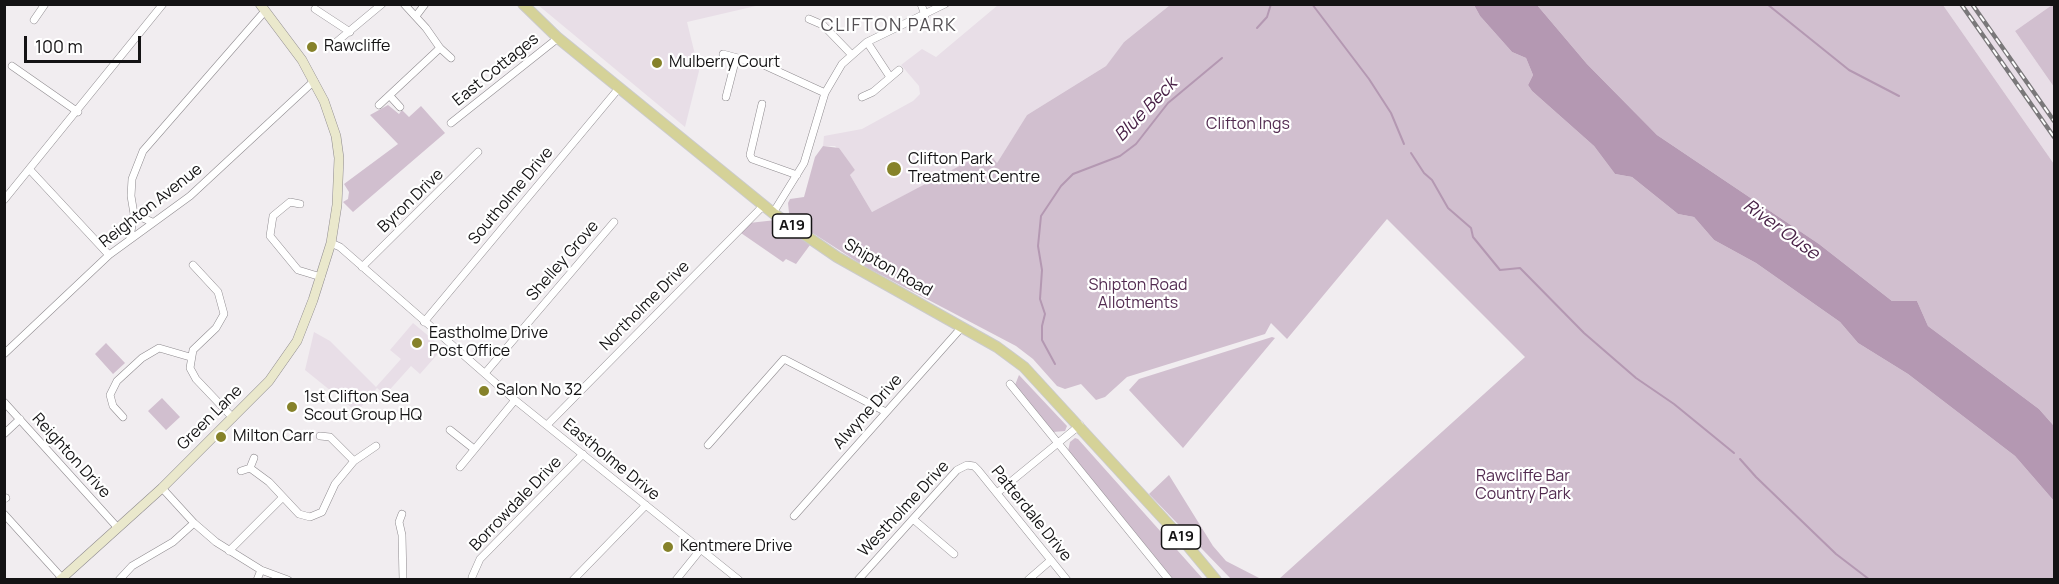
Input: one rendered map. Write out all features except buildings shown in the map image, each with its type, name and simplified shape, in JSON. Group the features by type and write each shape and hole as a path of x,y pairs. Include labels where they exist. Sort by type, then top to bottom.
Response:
{"main road":[{"name":"Shipton Road","path":"524,4 558,38 763,206 872,278 962,327 1024,367 1080,425 1216,579"}],"street":[{"path":"34,20 45,4"},
{"path":"4,200 31,171 163,4"},
{"path":"334,44 381,4"},
{"path":"404,4 440,48 452,58"},
{"path":"416,16 425,4"},
{"path":"921,4 925,15"},
{"path":"773,213 797,176 809,150 825,93 835,74 851,54 867,42 945,4"},
{"path":"130,237 134,214 131,187 143,151 263,8"},
{"name":"Green Lane","path":"61,578 162,488 233,418 289,355 307,318 331,243 337,205 339,152 333,123 314,81 302,60 263,8"},
{"path":"315,9 325,11 350,32"},
{"path":"809,19 823,25 851,54"},
{"name":"East Cottages","path":"451,123 558,38"},
{"path":"867,42 890,77"},
{"path":"379,105 440,48"},
{"path":"723,54 764,65 825,93"},
{"path":"726,97 736,58"},
{"path":"12,66 78,112"},
{"path":"862,97 873,92 899,70"},
{"name":"Reighton Avenue","path":"4,354 109,255 130,237 190,196 314,81"},
{"name":"Southolme Drive","path":"424,322 619,88"},
{"path":"390,96 400,107"},
{"path":"762,104 750,155 752,159 797,176"},
{"name":"Byron Drive","path":"362,267 478,152"},
{"path":"31,171 109,255"},
{"path":"300,204 290,202 273,216 270,236 298,270 321,277"},
{"name":"Northolme Drive","path":"547,425 763,206"},
{"path":"134,214 152,222"},
{"name":"Shelley Grove","path":"486,372 614,222"},
{"name":"Eastholme Drive","path":"331,243 340,247 424,322 486,372 515,400 739,579"},
{"path":"193,270 218,292 224,314 216,328 198,344 190,357 190,368 196,379 233,418"},
{"name":"Alwyne Drive","path":"794,516 962,327"},
{"path":"123,417 113,406 110,394 117,381 135,364 159,348 190,357"},
{"path":"708,444 784,359 886,412"},
{"path":"1010,384 1169,579"},
{"path":"460,466 515,400"},
{"name":"Reighton Drive","path":"4,402 117,527"},
{"path":"4,434 20,419"},
{"path":"997,493 1080,425"},
{"path":"450,430 474,448"},
{"path":"320,436 330,437 354,461"},
{"path":"250,468 299,514 316,516 322,512 338,479 354,461 376,446"},
{"name":"Borrowdale Drive","path":"472,577 480,559 583,454"},
{"path":"241,471 250,468 254,458"},
{"name":"Westholme Drive","path":"861,579 957,470 967,465 974,466"},
{"name":"Patterdale Drive","path":"974,466 1067,579"},
{"path":"162,488 194,523 229,551 261,570 288,579"},
{"path":"229,551 282,498"},
{"path":"573,579 646,506"},
{"path":"4,514 61,578"},
{"path":"402,514 399,522 402,535 403,579"},
{"path":"913,519 954,554"},
{"path":"119,579 132,566 173,542 194,523"},
{"path":"676,579 701,549"},
{"path":"1028,579 1052,560"},
{"path":"257,579 261,570"}],"shaded area":[{"path":"538,5 760,5 687,22 699,71 685,127"},
{"path":"998,5 1170,5 1124,42 1106,66 1027,115 997,163 988,152 872,212 850,175 855,170 835,146 823,146 824,136 862,129 913,101 920,94 919,86 901,65 922,49 936,57"},
{"path":"1943,5 2052,5 2015,31 2054,87 2054,164"},
{"path":"413,323 443,348 420,374 411,366 385,395 377,388 357,412 305,370 314,332 330,341 376,387 401,359 390,350"}],"green space":[{"path":"1170,5 1474,5 1480,16 1512,52 1526,58 1533,75 1528,85 1532,91 1594,146 1615,174 1632,177 1678,214 1694,217 1714,240 1756,263 1840,322 1858,343 1908,374 2015,456 2054,501 2054,579 1279,579 1525,357 1387,219 1287,339 1271,323 1265,334 1127,377 1105,397 1096,400 1081,384 1065,389 1057,386 1033,359 1016,346 864,266 808,230 789,213 790,199 804,197 815,157 823,146 839,148 855,170 850,175 872,212 988,151 997,163 1027,115 1106,66 1124,42"},
{"path":"1537,5 1943,5 2054,164 2054,426 2039,409 1928,326 1917,301 1892,301 1819,244 1657,135 1587,64"},
{"path":"2054,5 2054,87 2015,31"},
{"path":"388,105 399,114 402,110 409,117 421,106 445,133 353,212 343,202 348,199 349,192 344,184 398,144 370,115"},
{"path":"776,220 810,245 796,264 786,259 783,262 741,233 749,223"},
{"name":"Shipton Road Allotments","path":"1272,337 1275,338 1183,448 1129,390 1139,379"},
{"path":"106,343 125,363 113,374 95,354"},
{"path":"1019,375 1067,426 1065,431 1053,432 1015,385"},
{"path":"162,398 180,417 166,430 148,411"},
{"path":"1075,438 1203,579 1173,579 1068,451 1070,442"},
{"path":"1169,475 1213,546 1226,561 1261,579 1231,579 1149,494"}],"water":[{"name":"River Ouse","path":"1474,5 1537,5 1587,64 1657,135 1819,244 1892,301 1917,301 1928,326 2039,409 2054,426 2054,501 2015,456 1908,374 1858,343 1840,322 1756,263 1714,240 1694,217 1678,214 1632,177 1615,174 1594,146 1532,91 1528,85 1533,75 1526,58 1512,52 1480,16"}],"waterway":[{"name":"Blue Beck","path":"1257,28 1267,17 1271,4"},
{"path":"1312,4 1369,79 1391,113 1404,144"},
{"path":"1767,4 1849,70 1899,96"},
{"name":"Blue Beck","path":"1055,364 1042,340 1045,314 1040,299 1042,270 1038,246 1041,216 1061,186 1073,174 1120,156 1136,144 1168,103 1222,58"},
{"path":"1411,153 1424,173 1432,180 1448,208 1471,228 1473,237 1500,270 1520,268 1584,333 1636,378 1674,404 1734,453"},
{"path":"1740,459 1836,554 1870,580"}],"railway":[{"path":"1961,4 2054,137"},
{"path":"1972,4 2054,121"}],"place":[{"name":"Rawcliffe","path":"312,47"},
{"name":"Mulberry Court","path":"657,63"},
{"name":"Clifton Park Treatment Centre","path":"894,169"},
{"name":"Eastholme Drive Post Office","path":"417,343"},
{"name":"Salon No 32","path":"484,391"},
{"name":"1st Clifton Sea Scout Group HQ","path":"292,407"},
{"name":"Milton Carr","path":"221,437"},
{"name":"Kentmere Drive","path":"668,547"}],"district":[{"name":"CLIFTON PARK","path":"889,26"}],"park label":[{"name":"Clifton Ings","path":"1248,125"},
{"name":"Rawcliffe Bar Country Park","path":"1523,486"}]}
